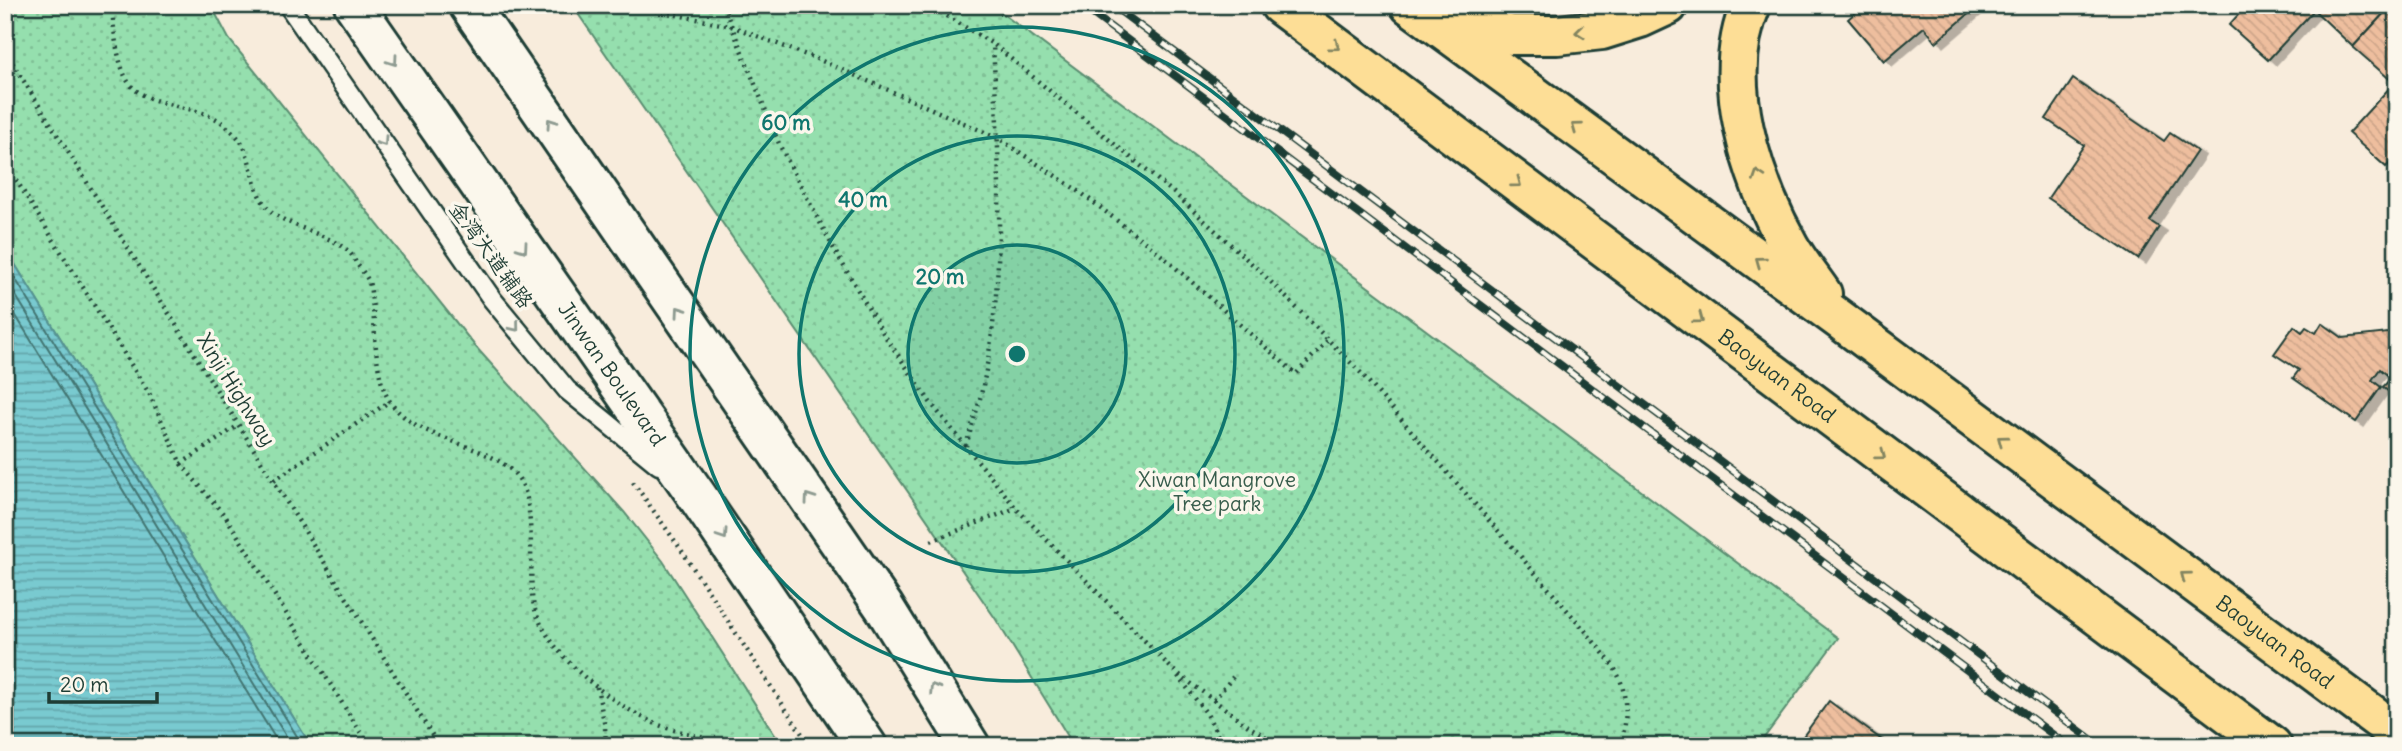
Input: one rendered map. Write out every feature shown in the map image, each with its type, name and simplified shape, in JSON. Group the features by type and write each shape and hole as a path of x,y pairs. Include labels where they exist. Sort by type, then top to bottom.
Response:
{"main road":[{"name":"Jinwan Boulevard","path":"354,5 867,746"},
{"path":"470,5 884,607 970,746"},
{"name":"Baoyuan Road","path":"1280,5 2272,746"},
{"path":"1412,5 1511,34 1557,34 1602,30 1640,18 1668,5"},
{"name":"Baoyuan Road","path":"1412,5 2397,733"},
{"path":"1751,5 1738,56 1737,86 1749,147 1764,192 1790,247 1839,319"}],"lane":[{"name":"金湾大道辅路","path":"288,5 492,299 567,390 696,496"}],"path":[{"path":"112,5 113,27 129,83 146,97 200,111 222,122 240,140 250,164 253,183 265,205 275,216 317,232 349,251 369,282 381,383 390,401 404,416 428,432 502,463 522,484 529,512 529,564 533,603 553,647 597,687 653,723 707,737 722,746"},
{"path":"628,5 731,26 822,61 998,138 1080,192 1159,253 1296,374 1328,340"},
{"path":"723,5 780,146 835,251 883,333 930,402 1016,508 1173,670 1207,714 1223,746"},
{"path":"929,5 993,44 1175,194 1262,273 1360,372 1578,623 1619,676 1626,709 1623,738 1618,746"},
{"path":"966,446 982,390 991,335 997,267 998,138 993,44"},
{"name":"Xinji Highway","path":"5,51 439,746"},
{"path":"5,162 149,395 181,464 226,517 369,746"},
{"path":"274,480 390,401"},
{"path":"181,464 239,425"},
{"path":"632,480 810,746"},
{"path":"931,541 1016,508"},
{"path":"1173,670 1251,728 1282,746"},
{"path":"1214,700 1233,677"},
{"path":"597,687 606,746"},
{"path":"663,746 707,737"}],"green space":[{"path":"5,5 211,5 229,39 475,346 624,512 663,561 782,746 311,746 5,248"},
{"name":"Xiwan Mangrove Tree park","path":"572,5 991,5 1838,638 1758,746 1074,746 995,618"}],"water":[{"path":"5,248 311,746 5,746"}],"building":[{"path":"1864,5 1979,5 1936,42 1924,27 1884,61 1848,19"},
{"path":"2247,5 2382,5 2387,10 2353,47 2314,10 2268,60 2229,25"},
{"path":"2387,10 2397,19 2397,156 2386,167 2348,133 2394,83 2353,47"},
{"path":"2073,79 2164,141 2170,133 2197,151 2150,221 2159,227 2138,259 2048,198 2084,145 2046,119"},
{"path":"2322,323 2343,338 2397,332 2397,399 2383,387 2391,378 2380,369 2372,380 2381,387 2356,422 2293,378 2299,370 2274,354 2294,326 2302,332 2306,327 2316,333"},
{"path":"1829,701 1890,746 1796,746"}],"railway":[{"path":"1081,5 2068,746"},
{"path":"1112,5 2100,746"}]}
